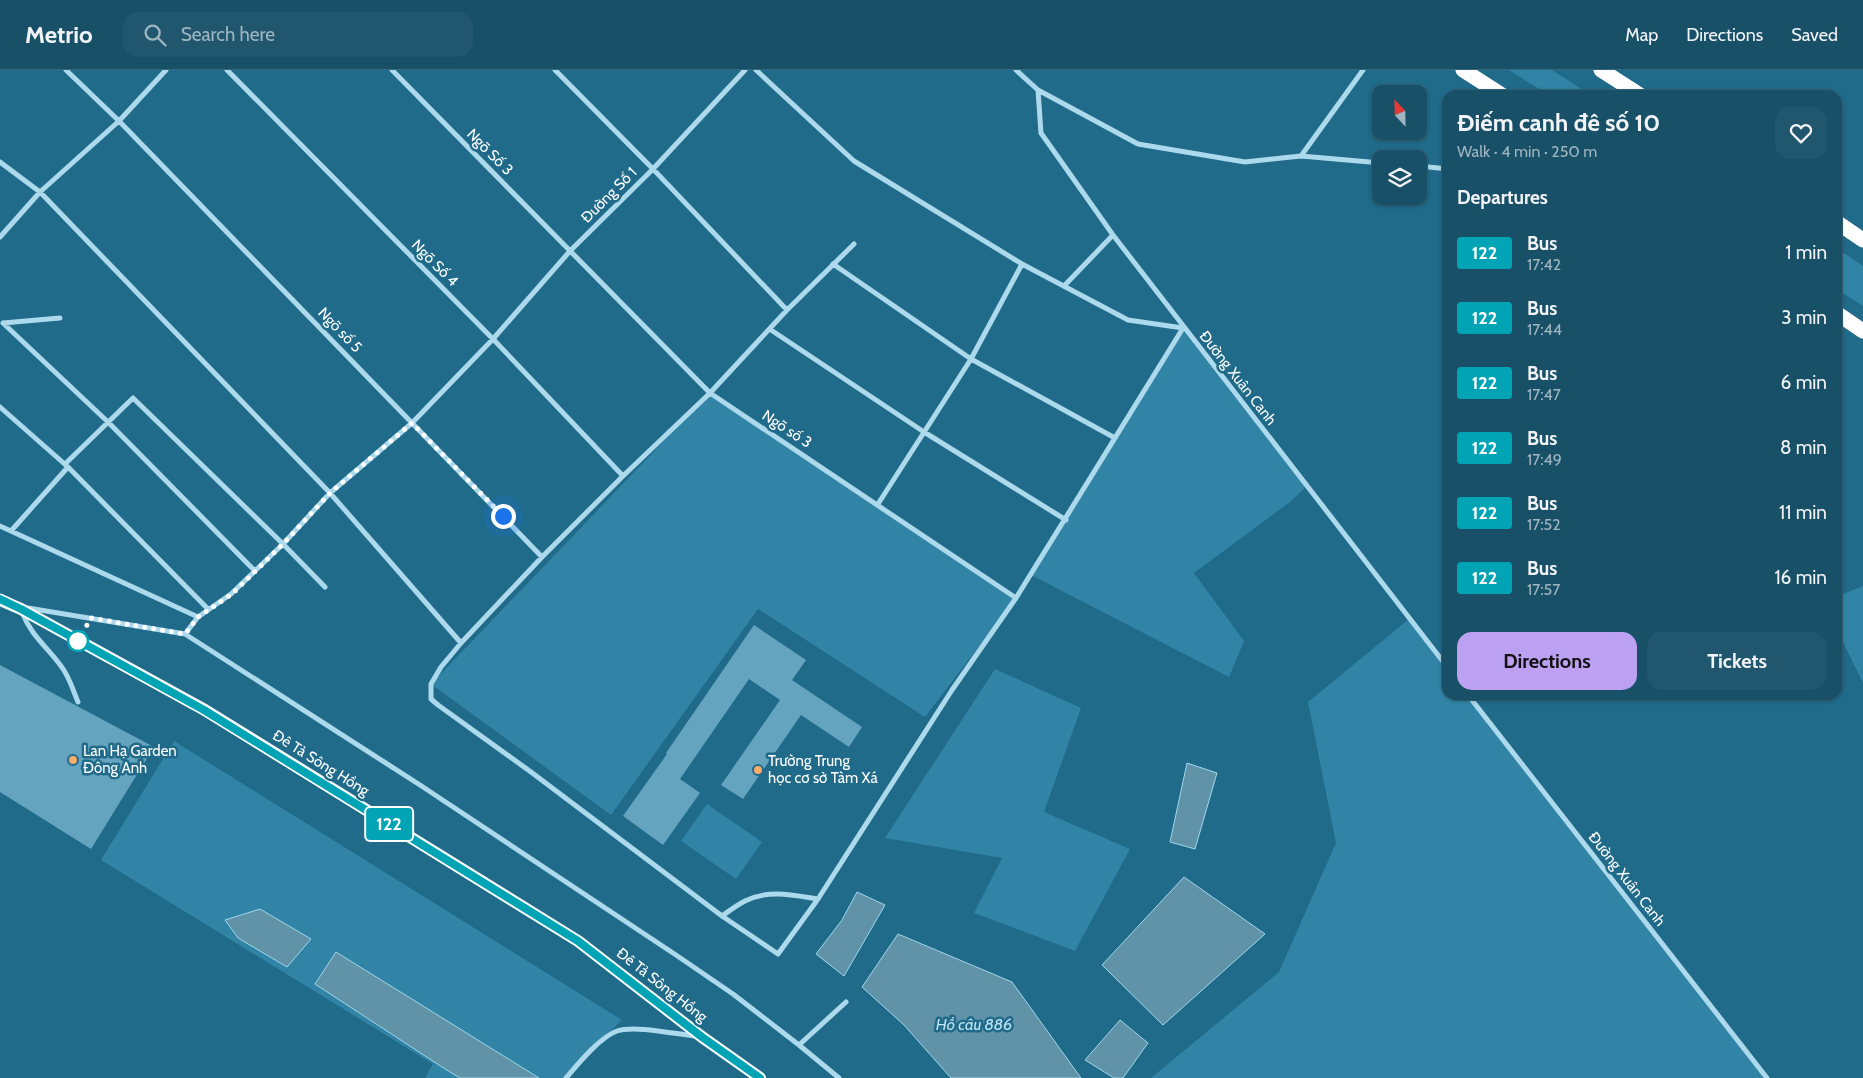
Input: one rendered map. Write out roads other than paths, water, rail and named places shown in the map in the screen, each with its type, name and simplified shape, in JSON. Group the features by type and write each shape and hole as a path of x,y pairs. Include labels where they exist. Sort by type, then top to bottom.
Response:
{"highway":[{"path":"1463,70 1494,90"},
{"path":"1602,70 1632,90"},
{"path":"1842,226 1863,240"},
{"path":"1842,317 1863,330"}],"main road":[{"name":"Đê Tả Sông Hồng","path":"0,600 18,607 204,710 578,941 702,1037 760,1078"}],"street":[{"name":"Ngõ số 5","path":"66,70 119,121 542,556"},
{"path":"0,237 40,192 119,121 166,70"},
{"name":"Ngõ Số 4","path":"227,70 493,339 623,476"},
{"name":"Ngõ Số 3","path":"392,70 570,251"},
{"path":"555,70 653,169 787,310"},
{"name":"Đường Số 1","path":"185,634 198,617 232,594 283,544 330,493 412,423 493,339 570,251 653,169 745,70"},
{"path":"756,70 854,161 1022,264 1128,320 1183,328 1016,598 952,690 818,899 778,954 722,916 431,699 431,684 441,667 461,643 542,556 710,393 771,330 787,310 854,244"},
{"path":"1016,70 1038,90 1138,144 1245,162 1300,156 1372,162"},
{"path":"1300,156 1364,70"},
{"name":"Đường Xuân Canh","path":"1038,90 1041,133 1113,235 1183,328 1442,660"},
{"path":"0,162 40,192 330,493 461,643"},
{"path":"1427,167 1442,168"},
{"path":"1064,286 1113,235"},
{"name":"Ngõ số 3","path":"570,251 710,393 1016,598"},
{"path":"834,264 971,359 1115,438"},
{"path":"878,504 971,359 1022,264"},
{"path":"2,323 60,318"},
{"path":"2,323 108,422 255,571"},
{"path":"771,330 924,432 1066,520"},
{"path":"11,531 66,466 133,398 325,587"},
{"path":"0,407 66,466 208,609"},
{"path":"0,526 198,617"},
{"path":"18,607 185,634 429,791 676,955 733,994 839,1078"},
{"path":"18,607 26,624 62,667 78,702"},
{"name":"Đường Xuân Canh","path":"1472,700 1767,1078"},
{"path":"722,916 745,901 760,896 777,893 818,899"},
{"path":"799,1045 846,1002"},
{"path":"566,1078 583,1058 608,1036 618,1031 633,1029 702,1037"}],"water":[{"path":"1187,763 1217,773 1195,849 1170,842"},
{"path":"1184,877 1265,934 1163,1025 1102,965"},
{"path":"857,892 885,905 844,976 816,954 842,920"},
{"path":"260,909 311,939 287,967 238,938 225,920"},
{"name":"Hồ câu 886","path":"898,934 1012,982 1081,1078 951,1078 904,1025 862,987"},
{"path":"336,952 539,1078 460,1078 445,1069 315,984"},
{"path":"1120,1020 1148,1043 1123,1078 1114,1078 1085,1060"}],"place":[{"name":"Lan Hạ Garden Đông Anh","path":"73,760"},
{"name":"Trường Trung học cơ sở Tàm Xá","path":"758,770"}]}
